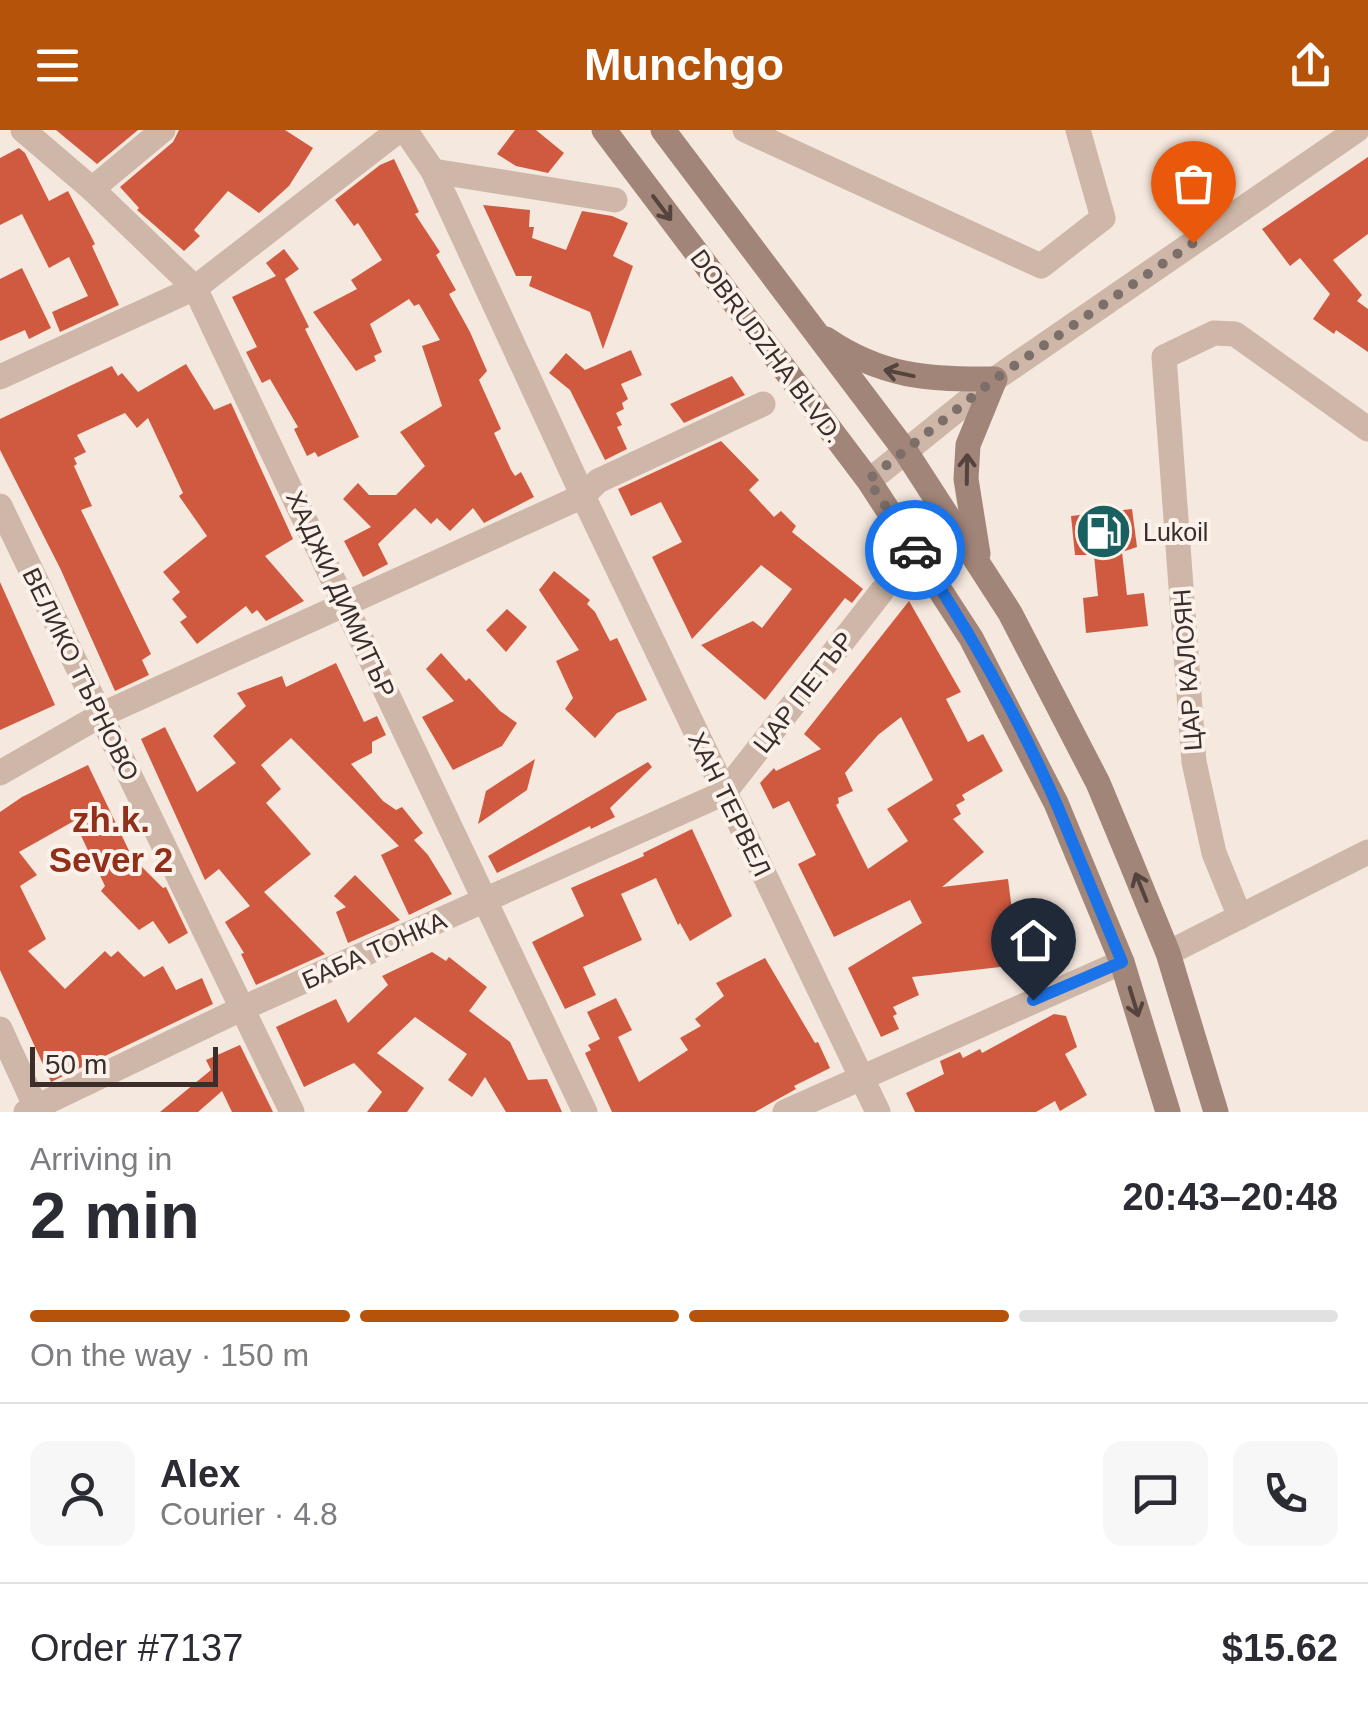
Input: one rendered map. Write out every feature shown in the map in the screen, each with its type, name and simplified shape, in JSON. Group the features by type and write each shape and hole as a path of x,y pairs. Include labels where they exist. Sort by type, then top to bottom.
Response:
{"main road":[{"name":"DOBRUDZHA BLVD.","path":"604,130 868,480 971,638 1056,803 1122,962 1168,1112"},
{"name":"DOBRUDZHA BLVD.","path":"663,130 906,452 980,564 1053,690 1098,783 1168,953 1216,1112"},
{"path":"813,330 882,369 934,380 995,379 968,445 966,479 980,564"}],"street":[{"name":"ХАДЖИ ДИМИТЪР","path":"24,130 195,288 585,1112"},
{"path":"92,189 163,130"},
{"path":"0,377 195,288 402,130"},
{"name":"ХАН ТЕРВЕЛ","path":"402,130 433,171 583,496 878,1112"},
{"path":"745,130 1042,266 1104,218 1078,130"},
{"path":"868,480 995,379 1358,130"},
{"path":"433,171 615,200"},
{"name":"ЦАР КАЛОЯН","path":"1240,917 1214,853 1194,762 1164,356 1214,333 1234,334 1368,428"},
{"path":"0,773 101,716 583,496 598,481 764,404"},
{"name":"ВЕЛИКО ТЪРНОВО","path":"0,506 292,1112"},
{"name":"ЦАР ПЕТЪР","path":"724,793 882,590"},
{"name":"БАБА ТОНКА","path":"34,1110 242,1009 724,793"},
{"path":"1168,953 1368,852"},
{"path":"785,1112 1122,962"},
{"path":"0,1029 34,1110"}],"building":[{"path":"56,130 138,130 97,164"},
{"path":"179,130 285,130 313,148 289,186 259,213 228,191 194,230 200,236 184,251 137,210 120,187 173,142"},
{"path":"515,130 536,130 564,153 548,173 516,166 497,154"},
{"path":"19,148 49,201 68,191 95,244 92,246 119,305 60,332 52,312 88,296 69,257 49,268 22,214 0,225 0,158"},
{"path":"1368,157 1368,234 1333,260 1362,295 1357,301 1368,309 1368,352 1313,319 1330,294 1300,258 1290,266 1262,229"},
{"path":"394,159 419,212 415,214 440,252 436,255 456,290 449,294 487,371 479,380 501,429 494,433 511,470 515,476 521,472 534,497 484,523 473,508 450,531 437,518 431,524 415,508 378,544 388,564 363,577 344,541 371,527 343,499 358,483 369,495 396,495 425,466 400,432 442,406 422,346 440,340 419,304 414,306 409,299 370,324 382,352 374,356 376,361 356,371 313,312 357,289 351,280 382,260 358,223 354,226 335,200 380,165"},
{"path":"483,205 530,210 532,238 566,250 582,211 628,223 613,256 633,266 603,349 590,312 529,286 532,276 516,276"},
{"path":"284,249 299,269 285,279 309,327 305,329 359,437 318,457 315,452 307,456 294,429 298,427 270,379 262,383 246,352 257,347 232,297 276,276 266,263"},
{"path":"22,268 51,328 29,339 25,330 0,341 0,279"},
{"path":"631,350 642,375 621,384 628,399 622,403 624,409 616,413 622,425 617,427 627,449 605,460 570,390 549,373 566,353 585,370"},
{"path":"186,364 214,410 231,403 293,539 265,556 304,601 266,621 257,610 252,614 246,606 197,644 180,622 187,617 172,599 180,592 163,572 207,536 179,496 183,493 148,418 137,428 125,413 77,435 86,452 74,458 74,466 92,506 81,510 151,654 142,660 149,675 115,691 60,568 0,450 0,419 112,366 138,392"},
{"path":"732,376 745,395 684,423 670,404"},
{"path":"721,441 759,480 749,490 774,517 781,511 796,526 792,532 863,589 852,603 845,598 765,700 701,645 753,621 762,628 792,589 761,565 692,639 652,557 682,542 661,502 631,516 618,489"},
{"path":"1132,509 1137,547 1122,552 1127,595 1144,593 1148,626 1086,633 1083,598 1098,596 1094,555 1075,555 1071,516"},
{"path":"554,571 590,600 587,604 610,641 617,638 647,700 617,713 595,738 565,709 573,698 556,661 579,650 539,590"},
{"path":"0,582 55,705 0,730"},
{"path":"909,601 961,692 946,699 968,742 983,734 1003,771 962,795 965,800 956,805 961,814 953,819 984,852 942,887 1008,879 1019,965 912,977 919,995 893,1007 899,1029 881,1037 848,968 922,923 910,900 834,937 798,864 816,855 789,801 773,809 760,783 774,768 776,771 821,749 804,734","holes":["901,717 933,780 887,809 908,841 868,869 836,805 838,798 853,791 845,773 878,735"]},
{"path":"507,609 527,627 506,652 486,630"},
{"path":"441,653 466,681 469,678 517,723 502,746 453,770 422,717 454,701 426,669"},
{"path":"336,663 364,722 377,716 386,735 372,742 372,753 351,764 383,801 396,810 402,807 423,833 414,840 452,894 409,915 381,855 399,846 291,738 261,765 281,789 266,803 311,854 264,892 325,954 256,985 241,954 244,953 225,922 250,906 219,869 205,880 141,739 165,727 197,792 236,763 213,736 246,706 237,693 282,676 286,687"},
{"path":"535,759 527,790 478,824 486,791"},
{"path":"648,762 652,767 610,808 615,817 497,873 488,856"},
{"path":"88,765 132,857 166,887 188,933 169,944 153,921 139,930 101,891 105,886 74,821 19,852 37,875 20,886 46,939 28,951 65,989 105,951 111,957 118,951 144,977 163,966 176,990 202,978 213,1004 51,1082 0,970 0,812"},
{"path":"692,829 732,916 690,941 656,878 621,894 642,940 583,967 596,995 565,1009 532,942 584,916 571,888 644,856 643,853"},
{"path":"355,875 400,920 348,943 336,912 346,907 334,896"},
{"path":"432,952 446,961 449,957 487,987 469,1011 510,1042 528,1080 547,1079 562,1112 506,1112 485,1077 472,1097 448,1080 467,1054 415,1017 377,1053 424,1088 407,1112 367,1112 382,1092 354,1063 304,1087 276,1027 336,999 348,1023 388,985 382,976"},
{"path":"765,958 830,1068 755,1112 612,1112 585,1053 591,1050 588,1045 600,1039 587,1012 616,998 632,1030 618,1037 639,1082 688,1050 680,1038 701,1026 695,1019 724,996 716,983"},
{"path":"1054,1014 1066,1016 1077,1047 1065,1054 1087,1095 1060,1111 1055,1101 1036,1112 915,1112 906,1093 944,1074 940,1061 960,1052 963,1058 980,1049 982,1053"},
{"path":"240,1045 273,1112 232,1112 222,1091 198,1112 160,1112 211,1070 206,1060"}],"way so far":[{"path":"915,550 868,480 995,379 1193,243"}],"place":[{"name":"Lukoil","path":"1104,532"}],"district":[{"name":"zh.k. Sever 2","path":"111,839"}],"route":[{"path":"915,550 971,638 1012,713 1056,803 1122,962 1033,1000"}]}
